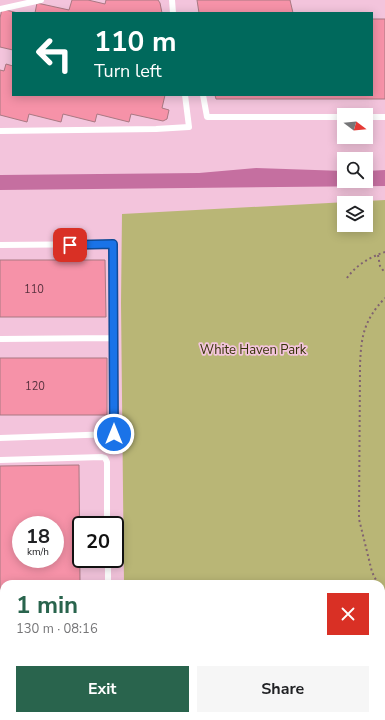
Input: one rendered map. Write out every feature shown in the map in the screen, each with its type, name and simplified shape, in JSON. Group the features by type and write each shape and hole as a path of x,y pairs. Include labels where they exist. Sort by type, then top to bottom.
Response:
{"lane":[{"path":"0,8 41,0"},
{"path":"172,0 173,12"},
{"path":"0,130 156,129 189,127 185,96"},
{"path":"204,96 207,117 337,117"},
{"path":"373,117 385,117"},
{"path":"0,245 113,244 114,338 114,434 0,438"},
{"path":"0,339 114,338"},
{"path":"0,460 105,458 107,462 108,516"},
{"path":"108,568 108,580"}],"path":[{"path":"347,278 358,265 385,252"},
{"path":"378,255 380,266 385,273"},
{"path":"376,580 372,572 359,519 360,366 361,348 366,325 376,307 385,298"}],"green space":[{"name":"White Haven Park","path":"385,200 385,580 124,580 121,303 122,214 337,203 337,232 373,232 373,201"}],"shaded area":[{"path":"256,168 337,171 337,186 0,190 0,175 199,173"},
{"path":"385,170 385,186 373,186 373,171"}],"building":[{"path":"72,0 88,0 105,4 106,0 158,0 162,12 35,12 37,3 69,10"},
{"path":"197,0 290,0 293,12 199,12"},
{"path":"2,9 14,12 12,12 12,50 0,47 0,18"},
{"path":"373,19 385,19 385,99 216,99 215,96 373,96"},
{"path":"6,64 12,66 12,96 165,96 162,108 169,110 167,119 163,121 131,114 129,122 97,114 95,122 63,114 61,122 29,114 27,122 0,115 0,70 4,71"},
{"path":"0,260 105,260 106,317 0,317"},
{"path":"0,358 107,358 107,415 0,415"},
{"path":"79,465 79,516 72,516 72,568 80,568 80,580 0,580 0,466"}],"route":[{"path":"70,245 113,244 114,434"}]}
